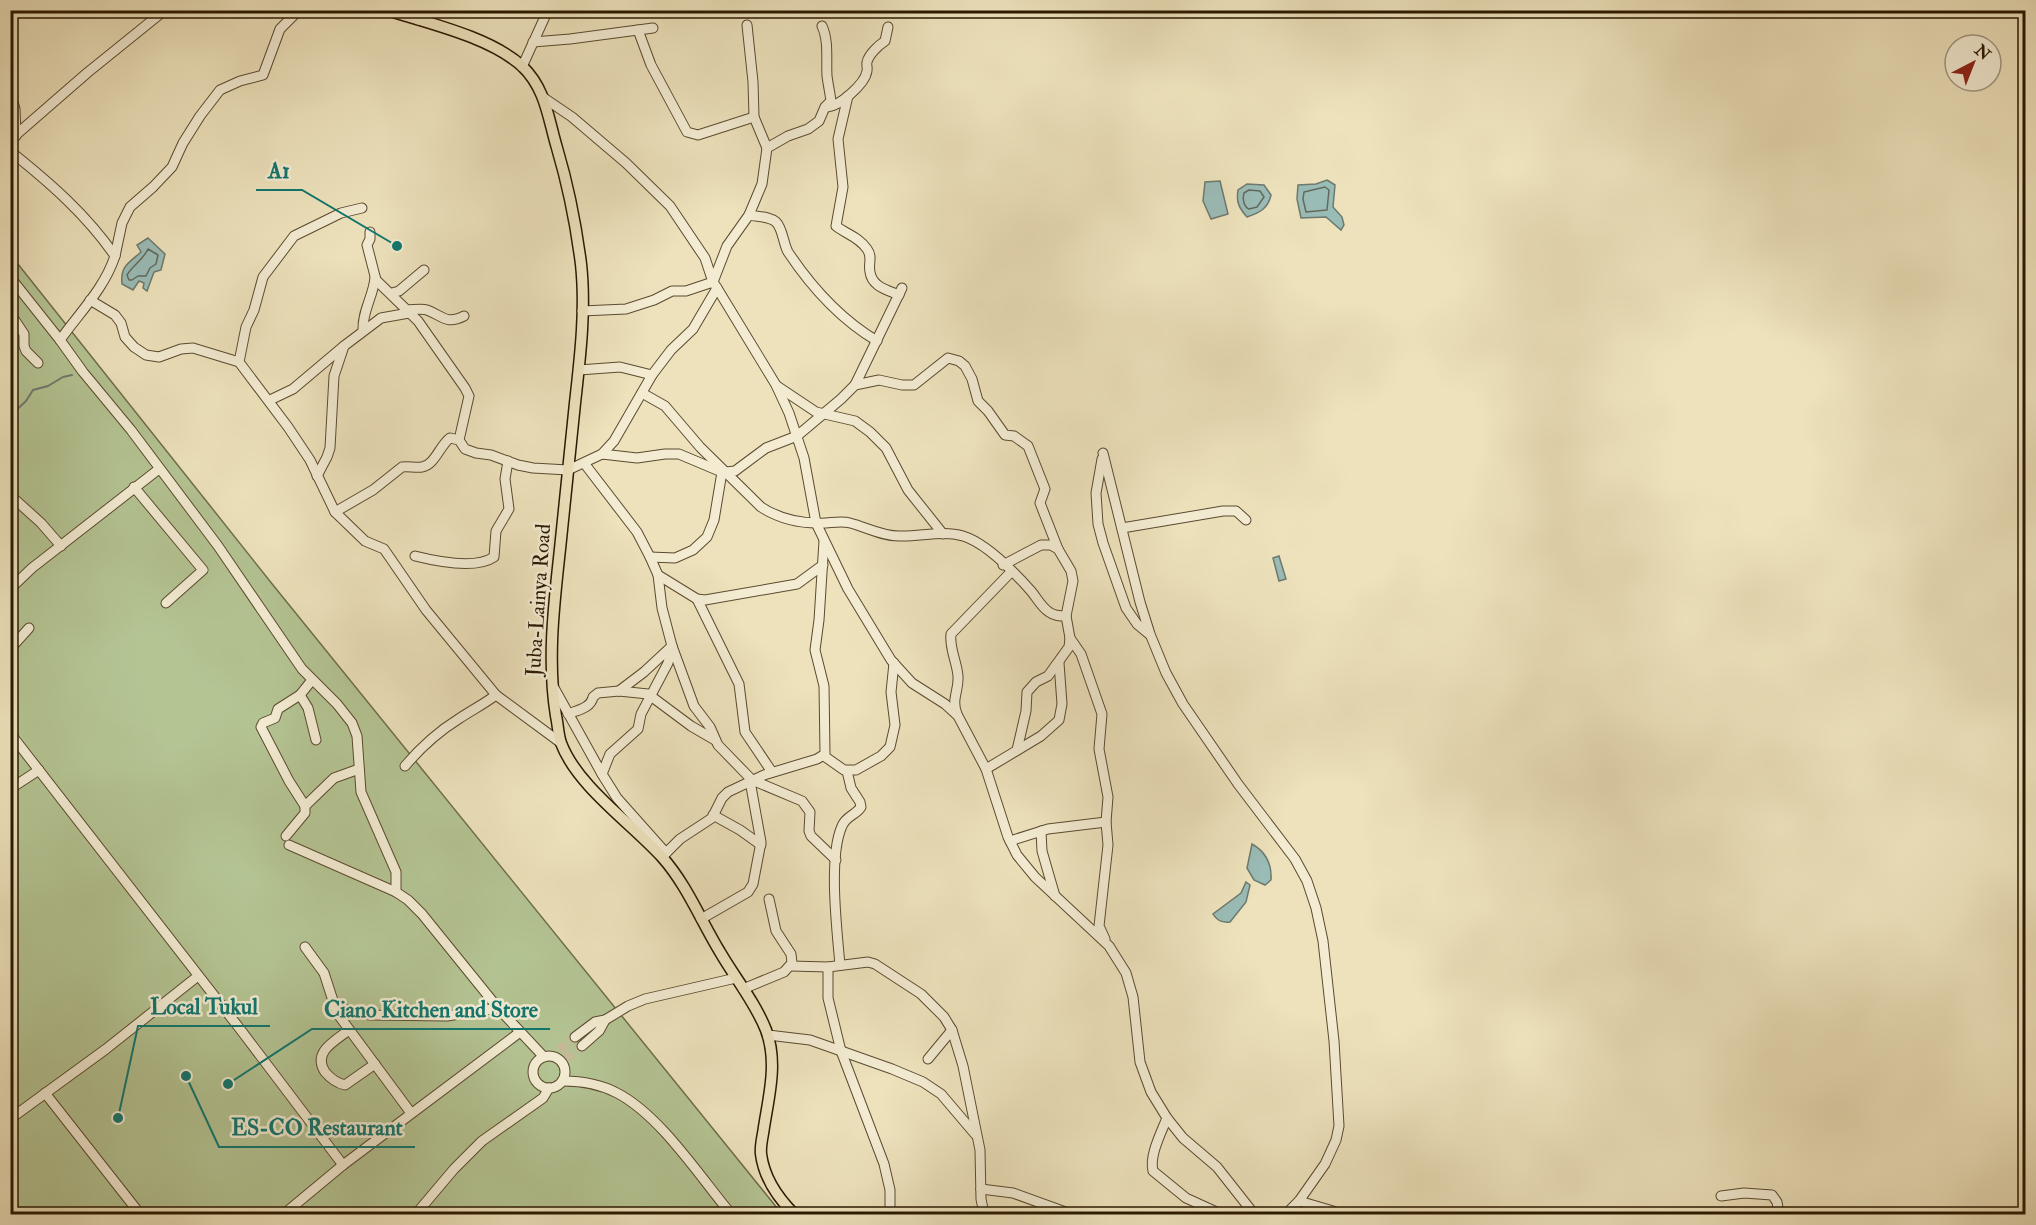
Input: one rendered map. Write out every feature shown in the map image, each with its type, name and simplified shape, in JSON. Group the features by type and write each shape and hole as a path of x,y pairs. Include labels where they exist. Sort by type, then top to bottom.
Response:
{"main road":[{"name":"Juba-Lainya Road","path":"387,10 421,15 489,45 522,67 536,82 544,98 561,161 581,266 582,311 579,370 554,603 551,668 561,743 576,770 664,855 759,1014 768,1035 772,1062 760,1150 770,1182 780,1199 794,1215"}],"street":[{"path":"13,138 87,73 165,10"},
{"path":"60,340 109,274 122,223 130,207 172,167 183,143 220,90 240,81 263,75 280,28 299,10"},
{"path":"522,67 548,10"},
{"path":"335,512 373,490 402,467 427,465 450,438 459,440 465,449 532,468 568,470 602,454 614,441 652,375 671,350 693,329 715,285 728,246 749,215 762,184 767,148 754,117 747,25"},
{"path":"767,148 788,136 808,129 819,121 825,107 831,101 827,80 827,37 822,26"},
{"path":"825,107 834,107 858,87 868,72 867,62 878,46 885,41 888,27"},
{"path":"533,42 653,28"},
{"path":"638,30 651,65 687,132 698,135 754,117"},
{"path":"10,93 15,109 13,138"},
{"path":"602,454 637,458 679,454 724,472 741,467 766,448 797,436 855,385 901,291 878,286 869,271 871,259 866,247 836,226 843,188 838,139 848,96"},
{"path":"544,98 572,117 626,163 670,206 705,258 715,285 776,385 789,412 804,458 816,523 848,589 894,663 912,683 945,704 958,716"},
{"path":"10,151 36,171 75,208 98,232 115,256"},
{"path":"239,362 246,327 254,310 263,277 294,236 341,213 362,208"},
{"path":"749,215 770,218 778,224 785,248 817,290 850,324 877,341"},
{"path":"363,330 364,316 375,287 375,277 367,246 370,232"},
{"path":"392,293 399,291 424,270"},
{"path":"10,277 82,372 125,421 237,571 286,648 352,723 357,736 361,792 396,872 396,892"},
{"path":"375,277 418,321 465,388 469,396 459,440"},
{"path":"582,311 626,309 654,300 672,291 686,291 715,285"},
{"path":"90,300 115,315 121,323 125,337 146,355 159,357 181,349 193,348 239,362 288,427 335,512 365,541 384,549 426,610 496,695 561,743"},
{"path":"270,400 293,389 344,345 381,318 408,311 426,310 447,320 455,321 464,316"},
{"path":"10,313 24,334 26,351 38,363"},
{"path":"317,476 330,448 334,376 344,345"},
{"path":"855,385 879,380 914,385 948,358 959,361 969,373 978,401 988,411 1000,430 1005,435 1014,436 1028,446 1045,489 1040,504 1058,549 1073,576 1073,585 1066,616 1070,638 1067,652 1048,676 1027,692 1026,711 1017,750"},
{"path":"579,370 620,367 652,375"},
{"path":"776,385 812,410 855,421 882,442 891,454 908,490 943,534"},
{"path":"642,393 665,406 724,472 770,513 780,518 816,523 848,522 880,534 898,536 943,534 963,537 977,543 1007,568 1048,612 1066,616"},
{"path":"1150,634 1137,624 1126,608 1101,534 1096,494 1103,453 1150,634 1166,673 1183,704 1238,784 1295,859 1307,881 1316,909 1323,941 1334,1041 1339,1126 1331,1153 1299,1201 1286,1215"},
{"path":"415,556 443,562 468,563 490,560 494,557 496,531 509,509 505,479 508,461"},
{"path":"584,463 637,532 650,557 658,575 662,608 672,646 694,706 710,727 715,740 722,751 751,780 802,801 810,812 811,836 836,860"},
{"path":"10,589 32,568 159,469"},
{"path":"650,557 675,558 693,550 707,537 714,520 724,472"},
{"path":"134,487 203,570 166,603"},
{"path":"10,495 41,523 61,546"},
{"path":"1122,528 1236,511 1246,520"},
{"path":"824,541 815,650 824,686 826,751 824,756"},
{"path":"1058,549 1052,545 1041,545 1007,568 951,633 958,674 953,705 986,769 1010,842 1017,855 1035,877 1109,946"},
{"path":"658,575 697,599 711,600 744,592 797,584 823,565"},
{"path":"697,599 739,684 745,732 772,772"},
{"path":"10,649 29,628"},
{"path":"1070,638 1081,654 1102,714 1099,748 1107,793 1108,855 1099,926 1126,973 1133,997 1140,1062 1144,1076 1167,1118 1183,1138 1217,1167 1254,1215"},
{"path":"619,692 672,646"},
{"path":"602,774 610,754 638,729 641,714 668,663 672,646"},
{"path":"824,756 847,771 856,770 881,756 890,747 895,725 891,686 894,663"},
{"path":"986,769 1048,731 1059,720 1062,704 1059,663"},
{"path":"312,680 300,695 278,709 275,718 263,723 261,728 305,807 305,813 288,840 396,892 422,914 520,1032 546,1056 565,1061 566,1072 563,1081 556,1087 549,1088 539,1084 533,1075 536,1063 546,1056 559,1050"},
{"path":"552,684 617,798 664,855 680,839 709,821 728,792 772,772 824,756"},
{"path":"568,714 588,706 598,693 642,693 651,696 691,726 715,740"},
{"path":"300,695 308,708 316,740"},
{"path":"405,766 426,743 459,718 480,708 496,695"},
{"path":"10,733 343,1165"},
{"path":"305,807 334,778 359,769"},
{"path":"10,789 39,770"},
{"path":"840,965 836,917 837,840 842,825 861,807 851,788 847,771"},
{"path":"701,919 752,889 761,845 751,780"},
{"path":"714,815 761,845"},
{"path":"1010,842 1060,827 1073,828 1106,822"},
{"path":"1041,831 1042,851 1056,897"},
{"path":"769,899 777,933 791,954 791,966"},
{"path":"305,947 324,973 337,1013 411,1113"},
{"path":"743,989 776,977 791,966 828,967 868,962 880,966 927,1000 944,1017 952,1030 963,1066 982,1162 981,1190 984,1215"},
{"path":"828,967 828,998 841,1051 884,1164 890,1190 890,1215"},
{"path":"10,1119 106,1049 198,976"},
{"path":"575,1037 595,1022 605,1020 645,999 736,978"},
{"path":"334,1003 353,1013 371,1016 447,1016 498,1008"},
{"path":"582,1046 599,1031 605,1020"},
{"path":"349,1030 324,1050 320,1060 323,1069 330,1078 345,1085 375,1064"},
{"path":"928,1059 952,1030"},
{"path":"284,1215 343,1165 520,1032"},
{"path":"768,1035 810,1040 892,1069 934,1088 949,1102 976,1135"},
{"path":"563,1081 579,1081 594,1085 614,1091 627,1099 658,1126 731,1215"},
{"path":"416,1215 454,1169 482,1141 543,1098 549,1088"},
{"path":"45,1093 140,1215"},
{"path":"1167,1118 1152,1156 1153,1171 1186,1198 1221,1215"},
{"path":"981,1190 1013,1193 1071,1215"},
{"path":"1721,1196 1744,1192 1772,1195 1777,1203 1779,1215"},
{"path":"1299,1201 1339,1215"}],"green space":[{"path":"10,254 273,585 782,1214 11,1214"}],"water":[{"path":"1327,180 1335,185 1333,207 1342,217 1344,225 1341,230 1326,217 1301,218 1297,199 1298,185 1316,184"},
{"path":"1220,181 1228,214 1211,219 1203,201 1205,182"},
{"path":"1247,184 1264,185 1271,195 1268,204 1262,210 1247,217 1240,208 1237,198 1238,190"},
{"path":"148,238 165,254 161,270 154,272 147,291 143,288 144,283 139,281 133,290 122,284 122,273 126,265 141,252 137,245"},
{"path":"1279,556 1286,579 1279,581 1273,558"},
{"path":"1252,844 1261,851 1269,864 1271,880 1265,885 1254,880 1247,868"},
{"path":"1246,882 1250,885 1246,902 1230,922 1218,920 1213,914 1241,893"}],"waterway":[{"path":"10,416 26,401 33,390 72,375"}],"tunnel":[{"path":"559,1050 575,1037"},
{"path":"566,1059 582,1046"}],"place":[{"name":"A1","path":"397,246"},
{"name":"ES-CO Restaurant","path":"186,1076"},
{"name":"Ciano Kitchen and Store","path":"228,1084"},
{"name":"Local Tukul","path":"118,1118"}]}
